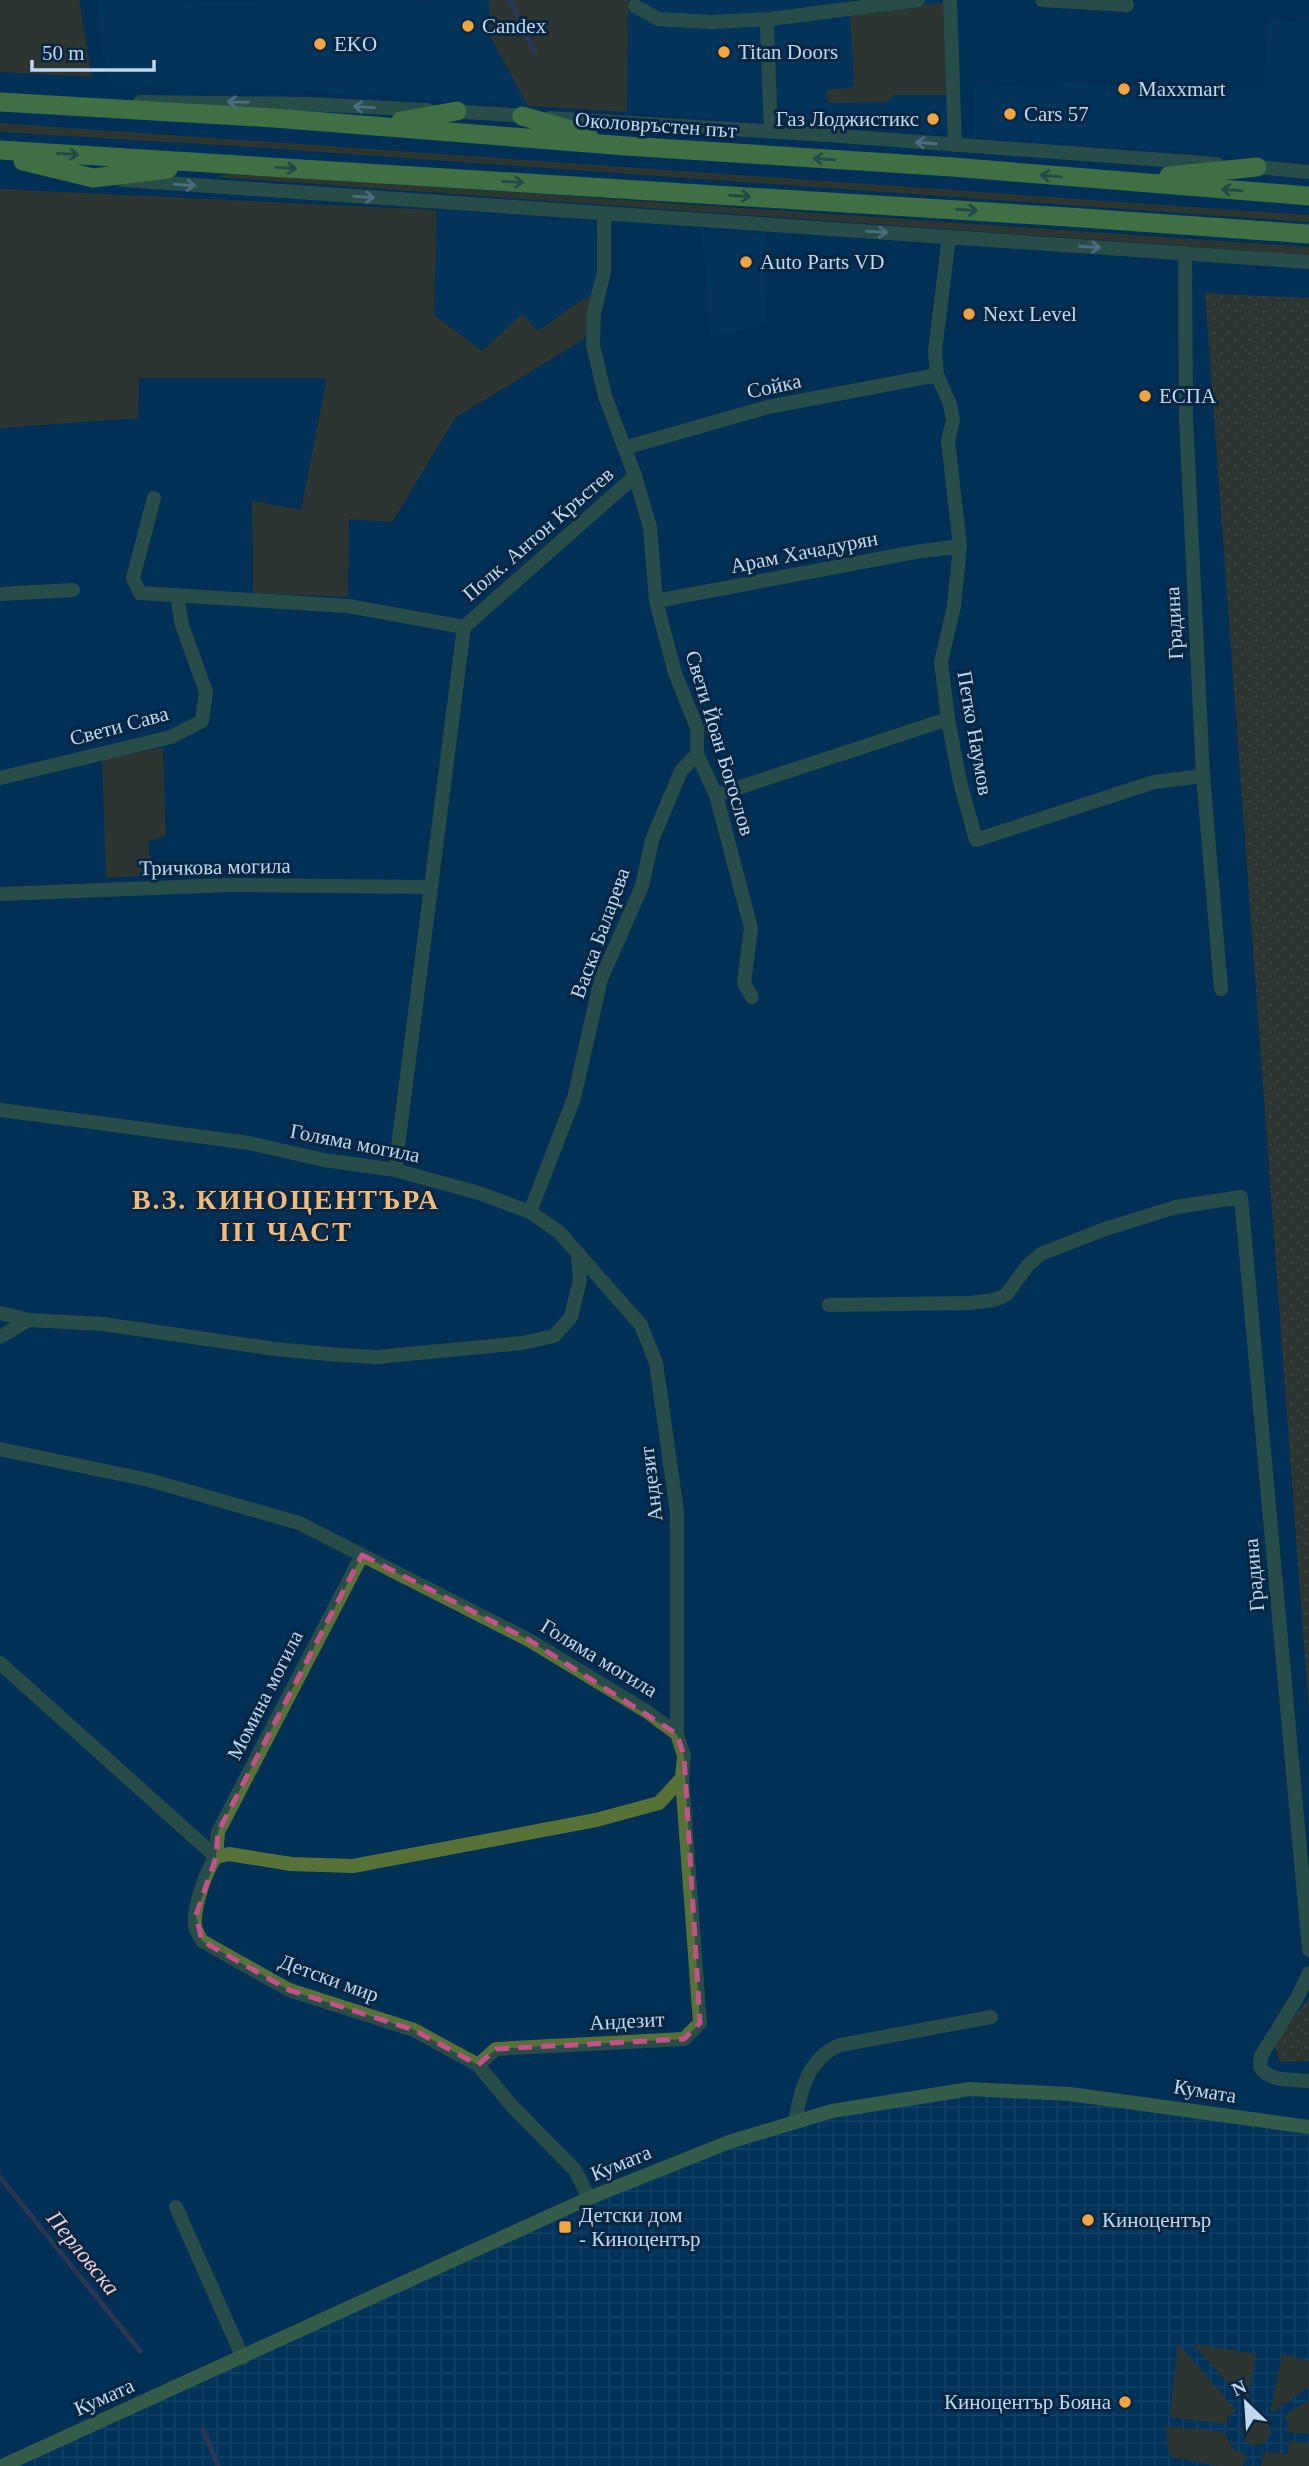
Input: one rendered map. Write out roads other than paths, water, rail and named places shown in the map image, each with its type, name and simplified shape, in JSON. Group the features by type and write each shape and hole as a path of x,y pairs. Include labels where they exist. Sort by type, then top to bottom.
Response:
{"highway":[{"name":"Околовръстен път","path":"0,103 274,118 1309,196"},
{"path":"372,127 457,111"},
{"path":"522,116 626,146"},
{"path":"0,153 218,163 1309,234"},
{"path":"0,153 93,178 218,163"},
{"path":"1119,181 1257,167"}],"main road":[{"name":"Кумата","path":"2,2466 589,2198 729,2142 832,2111 970,2090 1070,2094 1143,2102 1305,2127"}],"street":[{"path":"635,6 658,19 712,22 770,19 918,0"},
{"path":"950,0 955,145"},
{"path":"1042,0 1128,5"},
{"path":"770,19 767,26 771,132"},
{"path":"52,106 174,101 307,103 771,132 1309,172"},
{"path":"93,178 1309,262"},
{"name":"Свети Йоан Богослов","path":"604,214 604,272 594,313 593,345 605,396 635,476 650,527 656,601 675,673 697,728 696,754 716,795 751,928 744,984 752,997"},
{"name":"Петко Наумов","path":"949,237 934,351 937,375 950,404 953,420 948,441 960,546 954,606 941,662 960,782 976,840 1154,782 1202,776"},
{"name":"Градина","path":"1185,253 1186,418 1202,776 1222,989"},
{"name":"Сойка","path":"624,447 768,407 937,375"},
{"name":"Полк. Антон Кръстев","path":"154,498 133,578 140,593 348,606 464,626 635,476"},
{"name":"Арам Хачадурян","path":"656,601 915,551 960,546"},
{"path":"0,594 73,590"},
{"name":"Свети Сава","path":"0,778 172,737 202,721 206,692 182,625 177,596"},
{"path":"395,1170 464,626"},
{"path":"716,795 948,719"},
{"name":"Васка Баларева","path":"530,1212 574,1098 601,979 642,886 652,840 681,771 696,754"},
{"name":"Тричкова могила","path":"0,894 231,886 431,887"},
{"name":"Голяма могила","path":"0,1110 249,1143 324,1160 395,1170 479,1193 530,1212 559,1232 578,1256"},
{"name":"Градина","path":"829,1305 970,1303 994,1300 1006,1295 1028,1265 1041,1254 1102,1230 1176,1207 1241,1197 1309,1950"},
{"path":"0,1313 29,1320 103,1324 275,1349 339,1355 377,1357 522,1343 554,1336 571,1317 580,1280 578,1256"},
{"name":"Андезит","path":"578,1256 641,1325 656,1363 677,1512 677,1734"},
{"path":"0,1337 29,1320"},
{"name":"Голяма могила","path":"0,1449 149,1480 299,1523 529,1640 646,1711 677,1734"},
{"name":"Момина могила","path":"216,1857 218,1832 362,1555"},
{"path":"0,1663 216,1857 229,1854 291,1864 353,1866 596,1820 659,1803 682,1778 684,1756 677,1734"},
{"name":"Андезит","path":"478,2065 496,2049 684,2039 701,2023 682,1778"},
{"name":"Детски мир","path":"216,1857 208,1867 196,1915 195,1928 202,1941 289,1990 414,2030 478,2065 512,2106 575,2170 589,2198"},
{"path":"1309,1973 1297,1998 1261,2056 1260,2067 1264,2074 1271,2077 1309,2081"},
{"path":"795,2122 800,2090 822,2054 831,2049 840,2045 991,2017"},
{"path":"176,2207 243,2358"}],"waterway":[{"path":"510,0 535,53"},
{"name":"Перловска","path":"0,2177 140,2351"},
{"name":"Перловска","path":"203,2429 218,2466"}],"place":[{"name":"Candex","path":"468,26"},
{"name":"EKO","path":"320,44"},
{"name":"Titan Doors","path":"724,52"},
{"name":"Maxxmart","path":"1124,89"},
{"name":"Cars 57","path":"1010,114"},
{"name":"Газ Лоджистикс","path":"933,119"},
{"name":"Auto Parts VD","path":"746,262"},
{"name":"Next Level","path":"969,314"},
{"name":"ЕСПА","path":"1145,396"},
{"name":"Киноцентър","path":"1088,2220"},
{"name":"Детски дом - Киноцентър","path":"565,2227"},
{"name":"Киноцентър Бояна","path":"1125,2402"}],"district":[{"name":"В.З. КИНОЦЕНТЪРА ІІІ ЧАСТ","path":"286,1215"}]}
